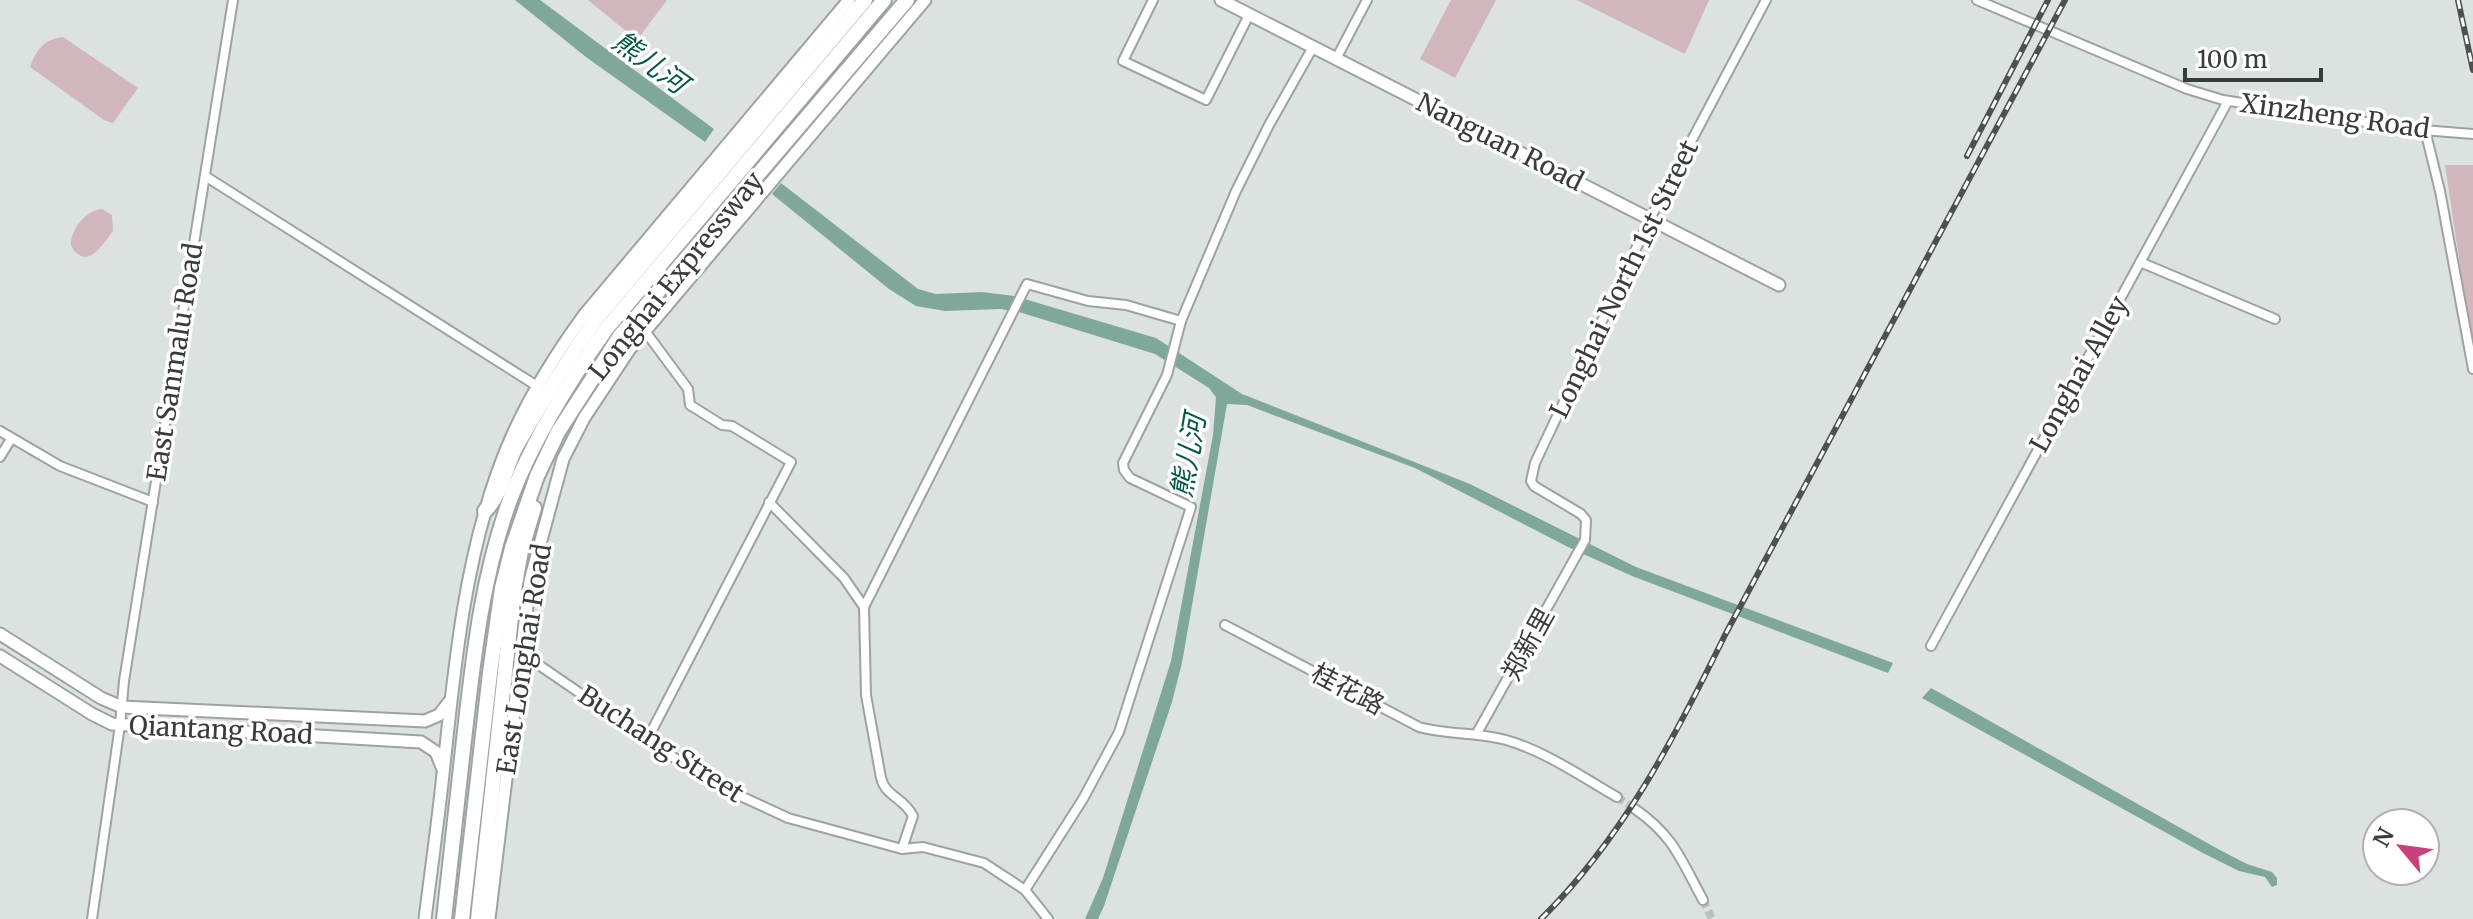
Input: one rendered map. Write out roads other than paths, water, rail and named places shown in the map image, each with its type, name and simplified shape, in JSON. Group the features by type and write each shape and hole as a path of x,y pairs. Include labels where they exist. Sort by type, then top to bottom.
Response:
{"highway":[{"path":"485,511 496,499 515,448 586,333 865,0"},
{"name":"Longhai Expressway","path":"444,919 481,611 492,555 527,460 569,384 607,328 884,0"},
{"name":"Longhai Expressway","path":"462,919 502,588 519,524 537,476 580,394 620,336 907,0"},
{"path":"478,919 514,590 538,491 537,476"}],"street":[{"name":"East Sanmalu Road","path":"92,919 124,681 233,0"},
{"path":"425,919 449,702 463,610 497,472 537,386 585,314 849,0"},
{"name":"East Longhai Road","path":"489,919 520,652 534,562 563,459 609,377 645,331 925,0"},
{"path":"1153,0 1123,61 1206,100 1249,15"},
{"name":"Nanguan Road","path":"1221,0 1779,285"},
{"path":"1336,59 1367,0"},
{"name":"Longhai North 1st Street","path":"1585,540 1586,520 1534,486 1531,473 1650,219 1766,0"},
{"name":"Xinzheng Road","path":"1977,0 2187,89 2228,101 2425,130 2473,134"},
{"path":"1025,890 1083,799 1119,732 1191,507 1130,478 1123,463 1167,375 1181,321 1236,191 1313,47"},
{"name":"Longhai Alley","path":"1931,646 2228,101"},
{"path":"2425,130 2440,191 2473,369"},
{"path":"205,176 537,386"},
{"path":"2140,262 2275,319"},
{"path":"902,849 913,816 907,804 882,784 866,695 864,607 1027,284 1088,301 1126,305 1181,321"},
{"path":"645,331 688,389 690,405 791,462 648,738"},
{"path":"0,431 60,466 153,502"},
{"path":"0,457 11,439"},
{"path":"769,502 844,578 864,607"},
{"name":"郑新里","path":"1477,733 1585,540"},
{"name":"桂花路","path":"1225,625 1419,727 1477,733 1529,748 1617,797"},
{"name":"Qiantang Road","path":"0,634 93,693 122,707 425,721 439,715 449,702"},
{"name":"Buchang Street","path":"520,652 710,779 777,814 902,849 923,847 969,858 1000,872 1025,890 1048,919"},
{"name":"Qiantang Road","path":"0,656 92,714 120,725 421,742 436,752 443,771"},
{"path":"1635,809 1665,832 1703,900"}],"tunnel":[{"path":"1617,797 1635,809"},
{"path":"1703,900 1712,919"}],"railway":[{"path":"1967,156 2048,0"},
{"path":"1541,919 1597,855 1645,785 2065,0"},
{"path":"2458,0 2473,70"}],"water label":[{"name":"熊儿河","path":"650,62"},
{"name":"熊儿河","path":"1188,456"}]}
